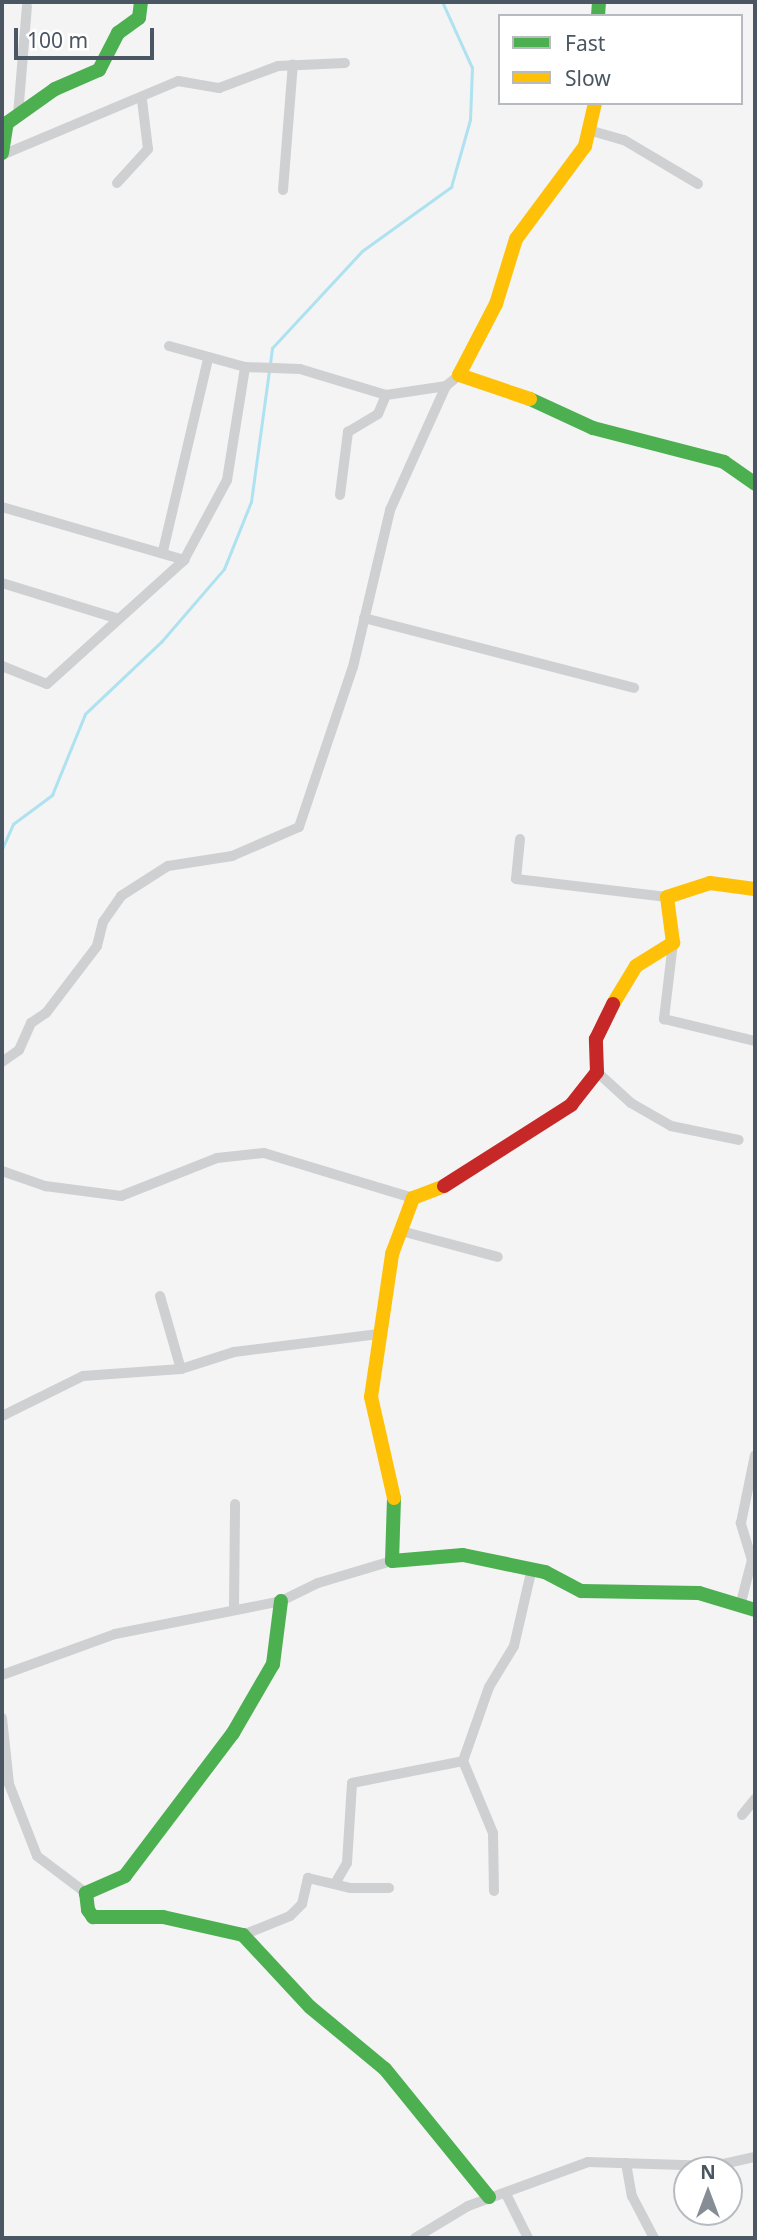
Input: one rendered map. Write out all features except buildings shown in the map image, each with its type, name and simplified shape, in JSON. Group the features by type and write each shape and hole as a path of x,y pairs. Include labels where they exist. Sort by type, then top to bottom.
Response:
{"street":[{"path":"141,2 139,18 118,33 99,70 18,115 4,128 2,154 142,100 178,80 219,88 293,64 345,63"},
{"path":"18,115 27,6"},
{"path":"283,190 293,64"},
{"path":"117,183 148,149 142,100"},
{"path":"2,1062 19,1050 32,1023 46,1013 97,946 103,922 121,896 168,866 232,856 299,827 364,618 390,510 446,386 459,375 496,304 516,239 592,131 595,105"},
{"path":"592,131 624,140 698,184"},
{"path":"169,346 208,359 245,367 300,369 386,395 446,386"},
{"path":"163,551 208,359"},
{"path":"2,666 47,684 184,560 228,480 245,367"},
{"path":"459,375 499,385 593,428 724,462 755,484"},
{"path":"340,495 348,432 378,414 386,395"},
{"path":"2,507 163,551 184,560"},
{"path":"2,583 119,619"},
{"path":"364,618 634,688"},
{"path":"520,839 516,879 667,897 710,883 755,889"},
{"path":"667,897 673,943 664,1019 755,1041"},
{"path":"2,1171 45,1186 121,1196 217,1157 264,1153 413,1198 458,1181 533,1135 571,1105 597,1072 596,1039 618,993 636,966 673,943"},
{"path":"597,1072 631,1103 671,1126 739,1140"},
{"path":"392,1561 394,1484 371,1397 392,1254 405,1232 413,1198"},
{"path":"405,1232 498,1257"},
{"path":"160,1296 181,1369"},
{"path":"2,1416 83,1376 181,1369 234,1352 379,1334"},
{"path":"740,1606 752,1560 741,1523 755,1455"},
{"path":"234,1606 235,1504"},
{"path":"2,1675 115,1634 234,1606 281,1601 318,1583 392,1561 463,1555 532,1568 581,1591 699,1593 755,1610"},
{"path":"494,1891 493,1833 463,1761 489,1687 514,1646 532,1568"},
{"path":"86,1894 125,1876 233,1733 273,1664 281,1601"},
{"path":"2,1718 9,1784 37,1856 86,1894 93,1917 163,1917 243,1935 310,2007 385,2069 489,2197"},
{"path":"336,1882 347,1858 352,1783 463,1761"},
{"path":"741,1815 755,1799"},
{"path":"243,1935 290,1916 302,1904 308,1878 389,1888"},
{"path":"415,2238 489,2197 506,2194 588,2162 714,2166 755,2157"},
{"path":"626,2163 632,2196 654,2238"},
{"path":"506,2194 528,2238"}],"waterway":[{"path":"2,849 13,824 52,795 85,714 161,642 224,569 251,502 272,348 362,251 451,187 470,120 472,68 442,2"}],"traffic: fast":[{"path":"2,153 7,123 55,89 99,70 118,33 139,18 141,2"},
{"path":"598,14 599,2"},
{"path":"530,399 593,428 724,462 755,484"},
{"path":"394,1498 392,1561 463,1555 545,1572 581,1591 699,1593 755,1610"},
{"path":"281,1601 273,1664 233,1733 125,1876 86,1893 88,1910 93,1917 163,1917 243,1935 310,2007 385,2069 489,2197"}],"traffic: slow":[{"path":"530,399 459,375 496,304 516,239 585,146 595,105"},
{"path":"613,1004 636,966 673,943 667,897 710,883 755,889"},
{"path":"394,1498 371,1397 392,1254 413,1198 444,1186"}],"traffic: jam":[{"path":"444,1186 571,1105 597,1072 596,1039 613,1004"}]}
